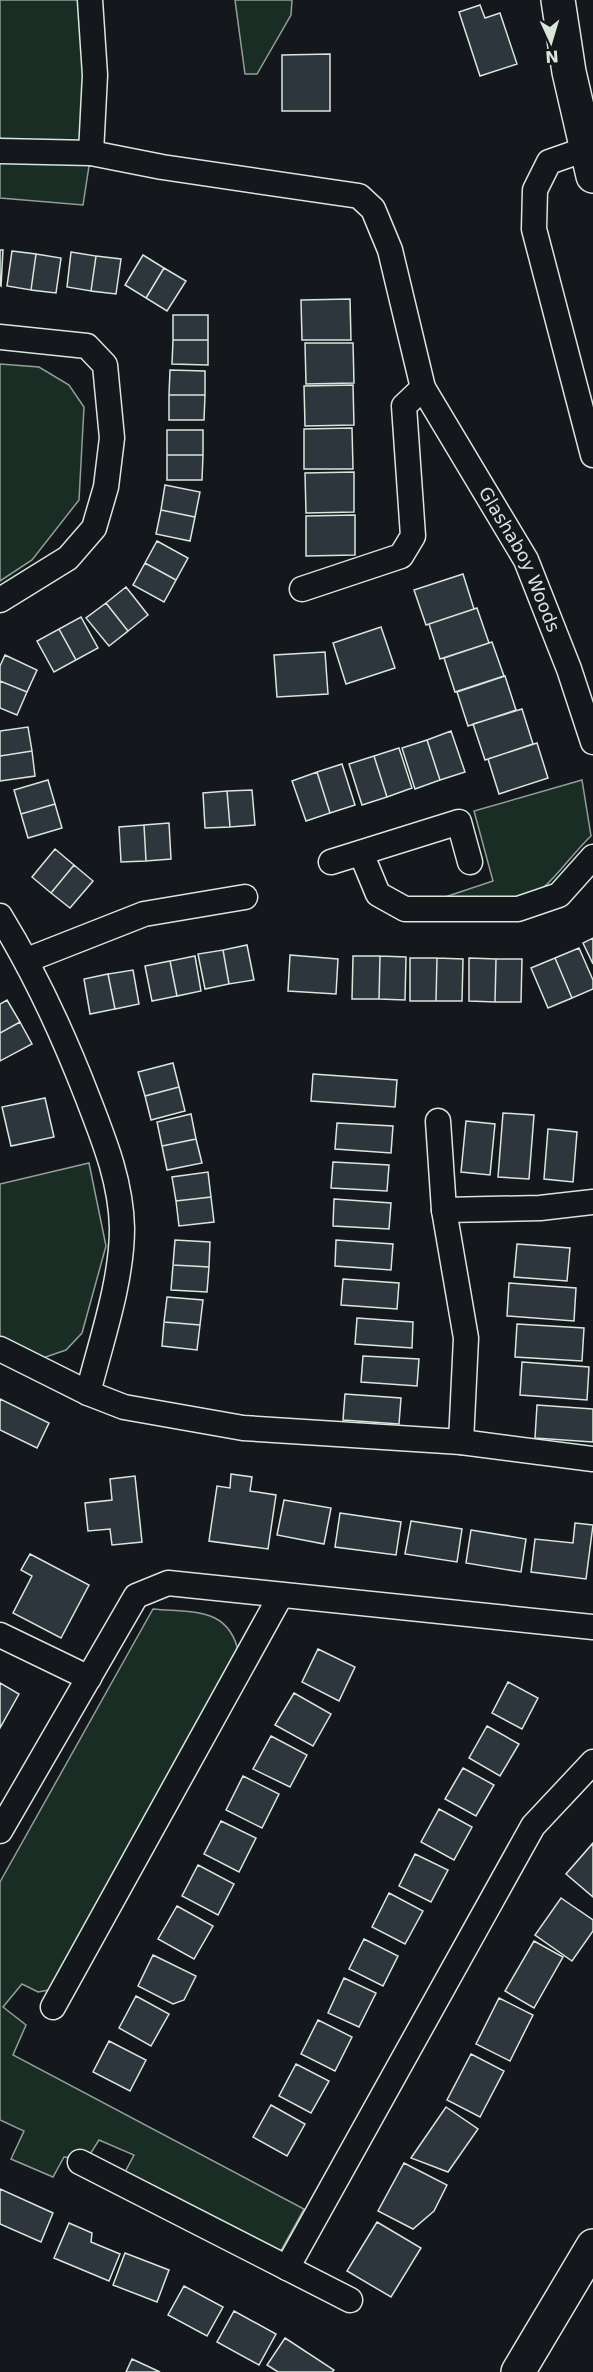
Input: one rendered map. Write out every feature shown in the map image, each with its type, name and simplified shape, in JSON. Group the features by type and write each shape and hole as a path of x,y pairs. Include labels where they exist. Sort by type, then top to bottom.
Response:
{"main road":[{"path":"558,0 570,72 590,162"},
{"path":"518,2372 593,2246"}],"street":[{"path":"90,0 95,75 91,153"},
{"name":"Glashaboy Woods","path":"0,151 91,153 162,167 359,196 373,209 390,250 423,388 526,560 569,669 593,742"},
{"path":"590,162 549,162 535,190 534,229 593,455"},
{"path":"0,337 87,346 105,365 112,438 106,487 94,528 68,558 0,600"},
{"path":"302,589 401,556 413,536 404,406 423,388"},
{"path":"331,862 459,822 470,862"},
{"path":"361,853 378,894 405,909 518,909 559,895 593,857"},
{"path":"27,960 144,914 245,897"},
{"path":"0,916 27,960 69,1050 111,1157 118,1193 122,1229 118,1274 88,1393"},
{"path":"438,1121 444,1210 466,1338 461,1442"},
{"path":"444,1210 540,1208 593,1202"},
{"path":"0,1349 88,1393 124,1407 243,1428 461,1442 593,1459"},
{"path":"0,1831 136,1596 168,1583 593,1627"},
{"path":"53,2007 281,1595"},
{"path":"0,1635 89,1678"},
{"path":"287,2268 533,1826 593,1762"},
{"path":"80,2162 350,2300"}],"green space":[{"path":"0,0 84,0 91,153 83,205 0,198"},
{"path":"235,0 292,0 291,15 257,74 245,74"},
{"path":"0,364 39,367 69,385 84,407 79,500 32,560 0,581"},
{"path":"582,780 591,836 543,888 533,894 508,901 439,899 493,881 474,811"},
{"path":"89,1163 106,1246 82,1333 66,1350 40,1359 0,1337 0,1184"},
{"path":"153,1609 195,1612 218,1620 227,1627 234,1638 239,1654 49,1990 38,1992 22,1984 3,2007 26,2025 13,2055 304,2209 278,2256 123,2176 134,2155 99,2140 87,2159 64,2157 53,2177 11,2159 24,2131 0,2120 0,1882"}],"building":[{"path":"480,5 485,18 500,13 517,64 480,76 459,12"},
{"path":"330,54 330,111 282,111 282,55"},
{"path":"0,250 3,250 1,286 0,285"},
{"path":"12,251 36,254 31,290 7,286"},
{"path":"71,252 96,256 91,291 67,287"},
{"path":"36,254 61,258 56,293 31,290"},
{"path":"143,255 164,268 146,298 125,285"},
{"path":"96,256 121,259 116,294 91,291"},
{"path":"164,268 186,281 167,311 146,298"},
{"path":"350,299 351,340 302,340 301,300"},
{"path":"173,315 208,315 208,340 173,340"},
{"path":"173,340 208,340 208,365 172,364"},
{"path":"305,343 353,343 354,383 306,384"},
{"path":"170,370 205,371 205,395 169,395"},
{"path":"353,385 354,425 305,426 304,386"},
{"path":"169,395 205,395 204,420 169,420"},
{"path":"352,428 353,469 304,469 304,429"},
{"path":"167,430 203,430 203,455 167,455"},
{"path":"167,455 203,455 202,480 167,480"},
{"path":"354,472 354,512 306,513 305,473"},
{"path":"165,485 200,492 195,517 161,510"},
{"path":"161,510 195,517 190,541 156,534"},
{"path":"355,515 355,555 306,556 306,516"},
{"path":"157,541 188,558 176,580 145,563"},
{"path":"145,563 176,580 164,602 133,585"},
{"path":"463,574 474,609 426,625 414,590"},
{"path":"126,587 148,615 128,631 106,603"},
{"path":"106,603 128,631 109,646 86,618"},
{"path":"477,608 489,643 440,659 429,624"},
{"path":"81,617 98,648 76,660 59,629"},
{"path":"381,627 395,668 346,684 333,643"},
{"path":"59,629 76,660 54,672 37,641"},
{"path":"492,642 504,676 455,692 444,658"},
{"path":"325,652 328,694 277,697 274,655"},
{"path":"5,655 37,670 27,692 0,681 0,666"},
{"path":"505,676 516,710 468,726 457,692"},
{"path":"0,681 27,692 17,715 0,708"},
{"path":"522,709 533,744 485,760 473,724"},
{"path":"28,727 32,751 0,756 0,731"},
{"path":"451,731 465,772 440,780 427,740"},
{"path":"427,740 440,780 415,789 402,748"},
{"path":"537,743 548,778 499,794 488,759"},
{"path":"399,748 412,788 387,797 374,756"},
{"path":"32,751 35,776 0,781 0,756"},
{"path":"374,756 387,797 362,805 349,764"},
{"path":"342,764 355,805 330,813 317,772"},
{"path":"317,772 330,813 306,821 292,781"},
{"path":"48,780 55,804 21,814 14,790"},
{"path":"252,790 255,825 230,827 227,791"},
{"path":"227,791 230,827 205,828 203,793"},
{"path":"55,804 62,828 28,838 21,814"},
{"path":"169,823 171,859 146,861 144,825"},
{"path":"144,825 146,861 121,862 119,827"},
{"path":"55,849 74,865 51,893 32,877"},
{"path":"74,865 93,881 70,908 51,893"},
{"path":"593,938 593,964 583,943"},
{"path":"247,945 254,980 229,984 223,950"},
{"path":"579,948 593,980 593,989 572,998 555,958"},
{"path":"223,950 229,984 205,989 198,954"},
{"path":"290,955 338,959 336,994 288,991"},
{"path":"195,956 201,991 177,996 170,961"},
{"path":"353,956 380,956 379,999 352,999"},
{"path":"380,956 406,957 405,1000 379,999"},
{"path":"410,958 437,958 436,1001 410,1001"},
{"path":"437,958 463,959 462,1001 436,1001"},
{"path":"469,958 496,959 495,1002 469,1001"},
{"path":"555,958 572,998 548,1008 531,968"},
{"path":"496,959 522,959 521,1002 495,1002"},
{"path":"170,961 177,996 152,1001 145,966"},
{"path":"133,970 139,1004 115,1009 108,974"},
{"path":"108,974 115,1009 90,1014 84,979"},
{"path":"7,1000 20,1022 0,1033 0,1004"},
{"path":"20,1022 32,1044 0,1061 0,1033"},
{"path":"173,1063 179,1087 145,1096 138,1072"},
{"path":"313,1074 397,1080 395,1107 311,1101"},
{"path":"179,1087 185,1111 151,1120 145,1096"},
{"path":"45,1098 54,1137 11,1146 2,1107"},
{"path":"503,1113 534,1115 529,1179 498,1177"},
{"path":"191,1114 196,1139 162,1146 157,1122"},
{"path":"466,1121 495,1124 490,1175 461,1172"},
{"path":"337,1123 393,1126 391,1153 335,1149"},
{"path":"548,1129 577,1132 573,1182 544,1179"},
{"path":"196,1139 202,1163 167,1170 162,1146"},
{"path":"333,1162 389,1165 387,1191 331,1188"},
{"path":"208,1172 211,1197 176,1201 172,1177"},
{"path":"211,1197 214,1222 179,1226 176,1201"},
{"path":"334,1199 391,1203 389,1229 333,1226"},
{"path":"175,1240 210,1242 209,1267 173,1265"},
{"path":"336,1240 393,1244 391,1270 335,1266"},
{"path":"517,1244 570,1248 567,1281 514,1277"},
{"path":"173,1265 209,1267 207,1292 171,1290"},
{"path":"343,1279 399,1283 397,1309 341,1305"},
{"path":"509,1283 576,1288 574,1321 507,1316"},
{"path":"167,1297 203,1300 200,1325 164,1322"},
{"path":"357,1318 413,1322 412,1348 355,1344"},
{"path":"164,1322 200,1325 197,1350 162,1346"},
{"path":"517,1324 584,1328 582,1361 515,1357"},
{"path":"363,1356 419,1359 417,1386 361,1382"},
{"path":"522,1362 589,1367 587,1400 520,1395"},
{"path":"345,1394 401,1398 399,1424 343,1420"},
{"path":"0,1399 49,1423 37,1448 0,1430"},
{"path":"537,1405 593,1409 593,1442 535,1438"},
{"path":"231,1474 252,1477 250,1491 276,1495 268,1549 209,1541 217,1486 230,1488"},
{"path":"135,1476 142,1542 112,1545 110,1529 88,1531 85,1503 112,1500 110,1479"},
{"path":"284,1500 331,1508 324,1544 277,1535"},
{"path":"340,1513 401,1522 396,1555 335,1547"},
{"path":"411,1521 462,1529 457,1562 405,1554"},
{"path":"575,1523 593,1525 586,1579 531,1572 535,1539 573,1543"},
{"path":"471,1530 526,1539 521,1572 466,1563"},
{"path":"30,1554 89,1585 61,1638 13,1613 32,1576 21,1570"},
{"path":"318,1649 355,1667 339,1701 302,1682"},
{"path":"508,1682 538,1698 522,1729 492,1713"},
{"path":"0,1683 19,1694 0,1728"},
{"path":"294,1693 331,1714 313,1746 275,1725"},
{"path":"487,1726 519,1744 500,1776 469,1758"},
{"path":"271,1736 307,1755 290,1787 253,1769"},
{"path":"463,1768 494,1785 476,1816 445,1799"},
{"path":"243,1776 279,1794 262,1828 226,1810"},
{"path":"439,1809 472,1827 454,1860 421,1842"},
{"path":"221,1821 256,1838 239,1872 204,1854"},
{"path":"593,1843 593,1897 566,1874"},
{"path":"415,1854 448,1870 431,1902 399,1886"},
{"path":"198,1865 234,1884 218,1915 182,1896"},
{"path":"389,1893 423,1911 405,1944 372,1927"},
{"path":"561,1898 593,1920 593,1931 572,1961 535,1935"},
{"path":"177,1906 213,1926 194,1959 158,1939"},
{"path":"364,1939 398,1956 383,1986 349,1969"},
{"path":"534,1941 563,1957 534,2008 505,1991"},
{"path":"153,1955 196,1976 184,2000 173,2004 138,1986"},
{"path":"344,1978 376,1993 359,2027 328,2013"},
{"path":"136,1996 169,2014 151,2046 119,2028"},
{"path":"499,1998 533,2015 510,2061 476,2044"},
{"path":"318,2020 352,2037 335,2071 301,2054"},
{"path":"109,2041 146,2060 130,2091 93,2072"},
{"path":"471,2054 504,2071 480,2117 447,2100"},
{"path":"296,2064 329,2081 311,2113 279,2096"},
{"path":"271,2105 305,2124 287,2156 253,2137"},
{"path":"446,2107 478,2129 448,2172 411,2158"},
{"path":"404,2163 447,2185 434,2211 413,2229 378,2211"},
{"path":"0,2189 53,2213 41,2242 0,2224"},
{"path":"377,2222 421,2248 391,2297 347,2271"},
{"path":"69,2223 92,2233 91,2242 120,2254 109,2281 54,2258"},
{"path":"125,2253 169,2270 157,2302 113,2285"},
{"path":"184,2286 223,2307 207,2336 168,2315"},
{"path":"234,2311 276,2334 259,2365 217,2342"},
{"path":"285,2338 334,2370 332,2372 278,2372 267,2365"},
{"path":"132,2359 160,2372 126,2372"}]}
